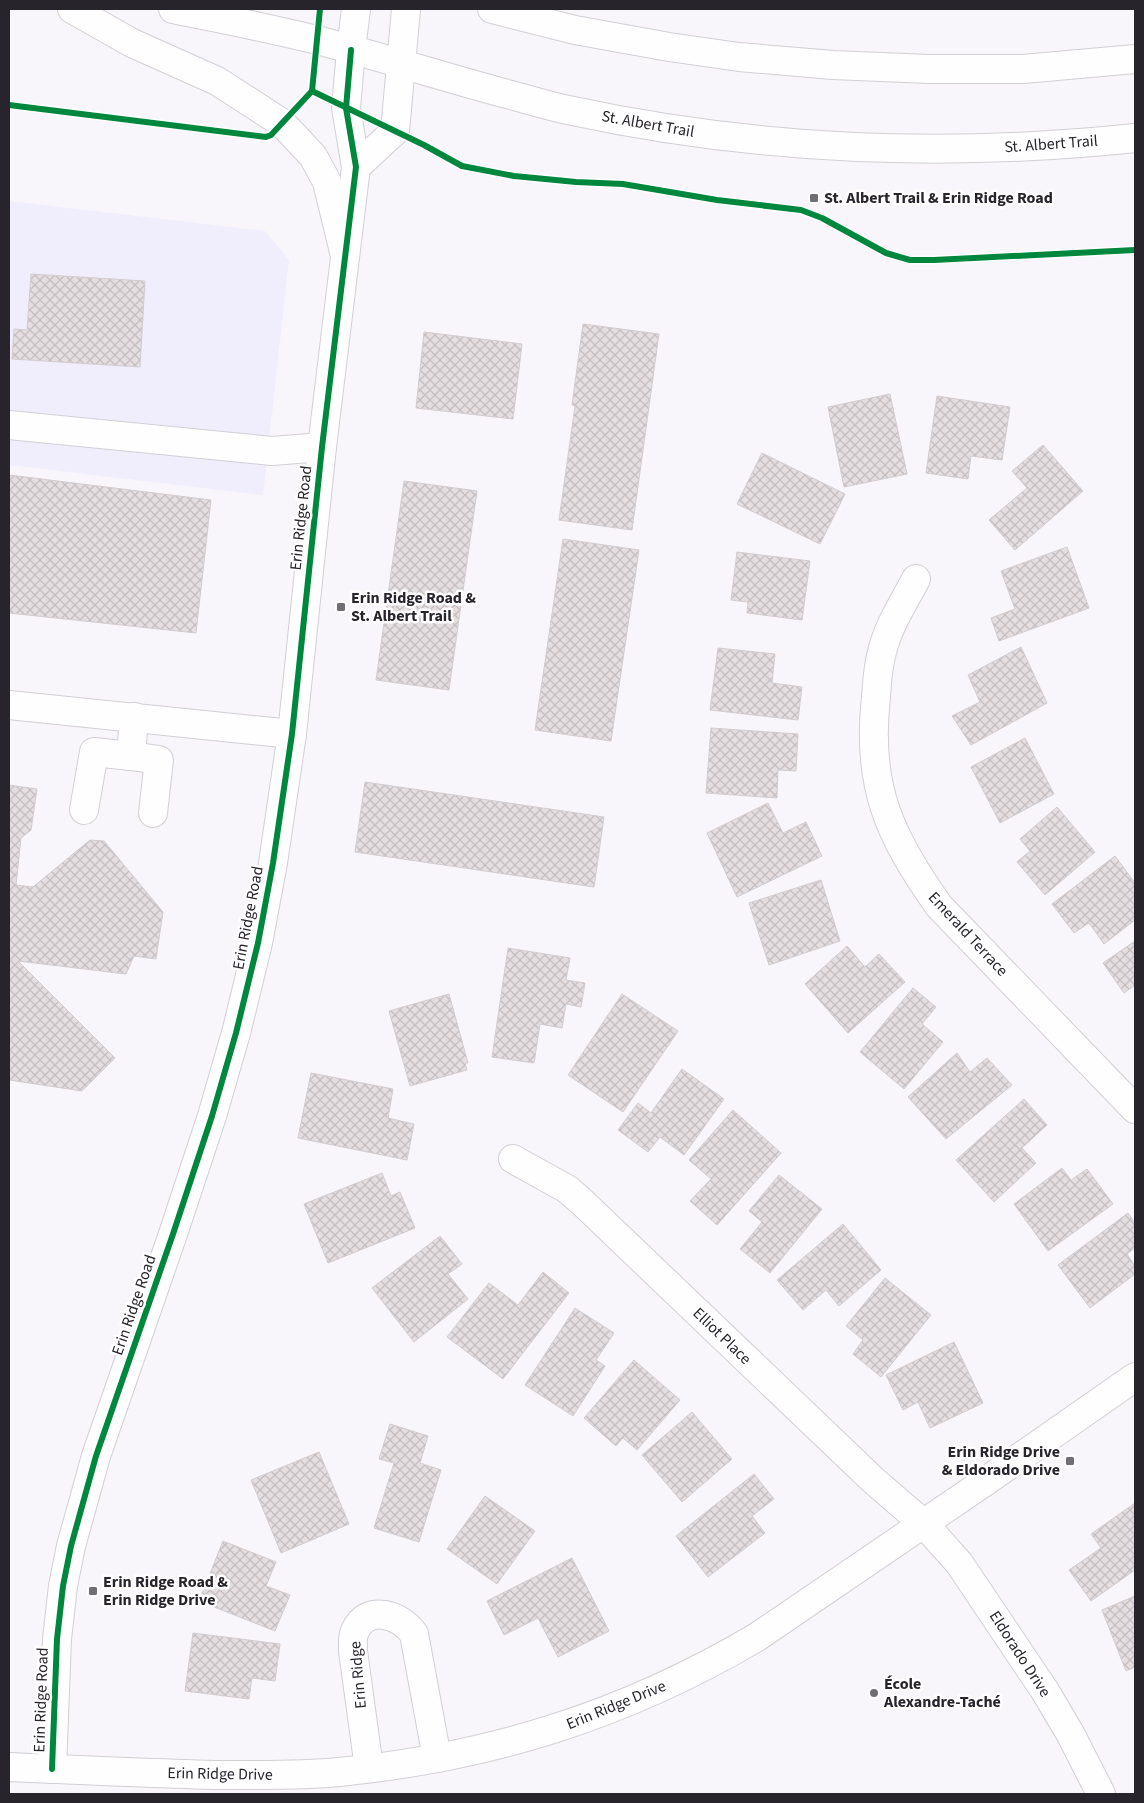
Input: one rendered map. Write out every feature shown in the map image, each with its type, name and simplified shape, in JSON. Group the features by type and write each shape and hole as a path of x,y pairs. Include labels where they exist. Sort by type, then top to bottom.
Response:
{"street":[{"path":"72,9 132,43 217,81 282,123 313,156 326,182 345,256"},
{"name":"St. Albert Trail","path":"173,9 308,38 566,110 656,127 732,138 827,146 924,149 1016,148 1135,138"},
{"name":"Erin Ridge Road","path":"52,1769 57,1639 70,1546 96,1456 212,1116 236,1032 263,916 279,830 292,734 322,447 356,167 346,108 356,9"},
{"path":"356,167 395,131 406,9"},
{"path":"492,9 575,30 669,47 739,57 833,65 929,70 1023,69 1135,60"},
{"path":"9,425 272,451 322,447"},
{"name":"Emerald Terrace","path":"916,579 881,653 874,714 874,747 877,777 883,805 893,832 918,877 939,906 1135,1109"},
{"path":"9,705 292,734"},
{"path":"132,756 134,717"},
{"path":"84,810 94,752 159,760 153,813"},
{"name":"Elliot Place","path":"513,1159 567,1189 581,1201 873,1480 924,1524"},
{"name":"Erin Ridge Drive","path":"9,1767 166,1774 249,1775 321,1773 437,1758 484,1749 538,1735 646,1695 684,1677 757,1637 924,1524 1135,1377"},
{"name":"Eldorado Drive","path":"924,1524 959,1563 1020,1652 1071,1735 1101,1794"},
{"name":"Erin Ridge","path":"369,1768 353,1639 361,1621 378,1615 390,1616 402,1621 407,1624 414,1634 437,1758"}],"shaded area":[{"path":"9,201 265,231 289,260 263,495 9,465"}],"building":[{"path":"31,274 145,281 140,367 12,359 14,329 27,330"},
{"path":"583,324 659,334 632,530 559,520 575,406 572,405"},
{"path":"424,332 522,344 513,419 416,408"},
{"path":"890,394 907,474 844,487 828,407"},
{"path":"937,396 1010,407 1002,460 971,456 968,479 926,473"},
{"path":"1043,445 1083,491 1015,550 989,520 1027,488 1012,471"},
{"path":"762,453 845,494 820,544 737,504"},
{"path":"9,475 211,500 196,633 9,613"},
{"path":"404,481 477,491 449,690 376,680"},
{"path":"563,539 639,550 611,741 535,730"},
{"path":"1067,547 1089,608 999,641 991,618 1015,609 1001,571"},
{"path":"737,552 810,561 802,620 747,613 748,602 731,600"},
{"path":"1021,647 1047,703 971,745 952,716 980,702 968,675"},
{"path":"718,648 775,654 772,683 802,687 798,720 710,710"},
{"path":"711,728 798,734 796,771 778,770 777,798 706,793"},
{"path":"1025,738 1054,794 1000,823 971,767"},
{"path":"365,782 604,817 594,887 355,852"},
{"path":"9,785 37,789 31,830 21,838 16,885 33,887 90,840 104,841 163,912 156,959 134,956 126,974 18,961 115,1058 82,1091 9,1080"},
{"path":"768,803 783,833 806,822 822,856 737,897 707,833"},
{"path":"1057,807 1095,852 1045,895 1017,862 1030,851 1020,839"},
{"path":"1115,856 1135,883 1135,920 1104,944 1089,923 1074,933 1052,904"},
{"path":"821,880 840,941 769,965 749,903"},
{"path":"1135,941 1135,985 1124,993 1103,963"},
{"path":"847,946 865,967 879,954 905,982 848,1033 805,984"},
{"path":"508,948 570,958 566,980 585,983 581,1007 566,1004 562,1028 540,1024 534,1063 492,1057"},
{"path":"913,988 936,1007 922,1024 943,1042 904,1089 860,1052"},
{"path":"449,994 468,1063 465,1063 467,1070 410,1086 389,1011"},
{"path":"622,994 678,1031 623,1112 568,1075"},
{"path":"957,1053 970,1072 987,1058 1012,1085 946,1139 908,1097"},
{"path":"682,1069 724,1099 684,1155 660,1137 648,1152 618,1130 638,1103 651,1113"},
{"path":"311,1073 393,1089 388,1118 414,1124 407,1160 298,1138"},
{"path":"1024,1099 1047,1125 1022,1148 1036,1163 994,1202 956,1160"},
{"path":"733,1110 781,1153 717,1225 690,1201 711,1179 689,1160"},
{"path":"1062,1168 1071,1180 1087,1169 1113,1204 1048,1251 1014,1204"},
{"path":"382,1173 391,1196 400,1192 415,1228 328,1263 304,1204"},
{"path":"779,1175 822,1209 770,1273 740,1249 762,1222 749,1211"},
{"path":"1128,1213 1135,1223 1135,1248 1127,1254 1135,1266 1135,1274 1090,1308 1058,1265"},
{"path":"843,1224 881,1270 839,1306 826,1290 803,1310 777,1280"},
{"path":"440,1236 462,1264 448,1274 468,1299 414,1342 372,1288"},
{"path":"543,1272 569,1293 503,1379 447,1337 489,1283 518,1305"},
{"path":"885,1278 931,1315 881,1377 853,1354 863,1340 846,1326"},
{"path":"575,1308 614,1333 596,1360 605,1366 573,1416 525,1385"},
{"path":"954,1342 983,1403 930,1428 918,1402 903,1410 886,1375"},
{"path":"634,1360 680,1400 637,1450 623,1438 616,1446 584,1418"},
{"path":"692,1412 732,1459 682,1502 642,1455"},
{"path":"390,1424 428,1436 420,1463 441,1470 419,1542 374,1528 394,1463 379,1459"},
{"path":"319,1452 349,1524 281,1553 251,1480"},
{"path":"754,1474 774,1499 752,1516 765,1533 708,1577 676,1536"},
{"path":"485,1496 535,1531 497,1584 447,1549"},
{"path":"1135,1503 1135,1570 1091,1601 1069,1570 1101,1548 1091,1534"},
{"path":"223,1541 276,1562 266,1586 290,1595 275,1631 199,1601"},
{"path":"572,1558 609,1631 558,1657 538,1618 504,1635 487,1601"},
{"path":"1135,1596 1135,1667 1126,1671 1102,1610"},
{"path":"193,1633 280,1644 275,1681 252,1678 249,1699 185,1691"}],"cycle path":[{"path":"312,91 320,9"},
{"path":"52,1769 57,1639 63,1586 71,1546 96,1456 212,1116 236,1033 258,943 273,863 292,734 322,447 356,167 346,108 351,50"},
{"path":"9,105 266,137 271,135 312,91 424,145 462,166 514,176 623,184 717,200 801,210 822,218 886,253 910,260 1135,250"}],"place":[{"name":"St. Albert Trail & Erin Ridge Road","path":"814,198"},
{"name":"Erin Ridge Road & St. Albert Trail","path":"341,607"},
{"name":"Erin Ridge Drive & Eldorado Drive","path":"1070,1461"},
{"name":"Erin Ridge Road & Erin Ridge Drive","path":"93,1591"},
{"name":"École Alexandre-Taché","path":"874,1693"}]}
